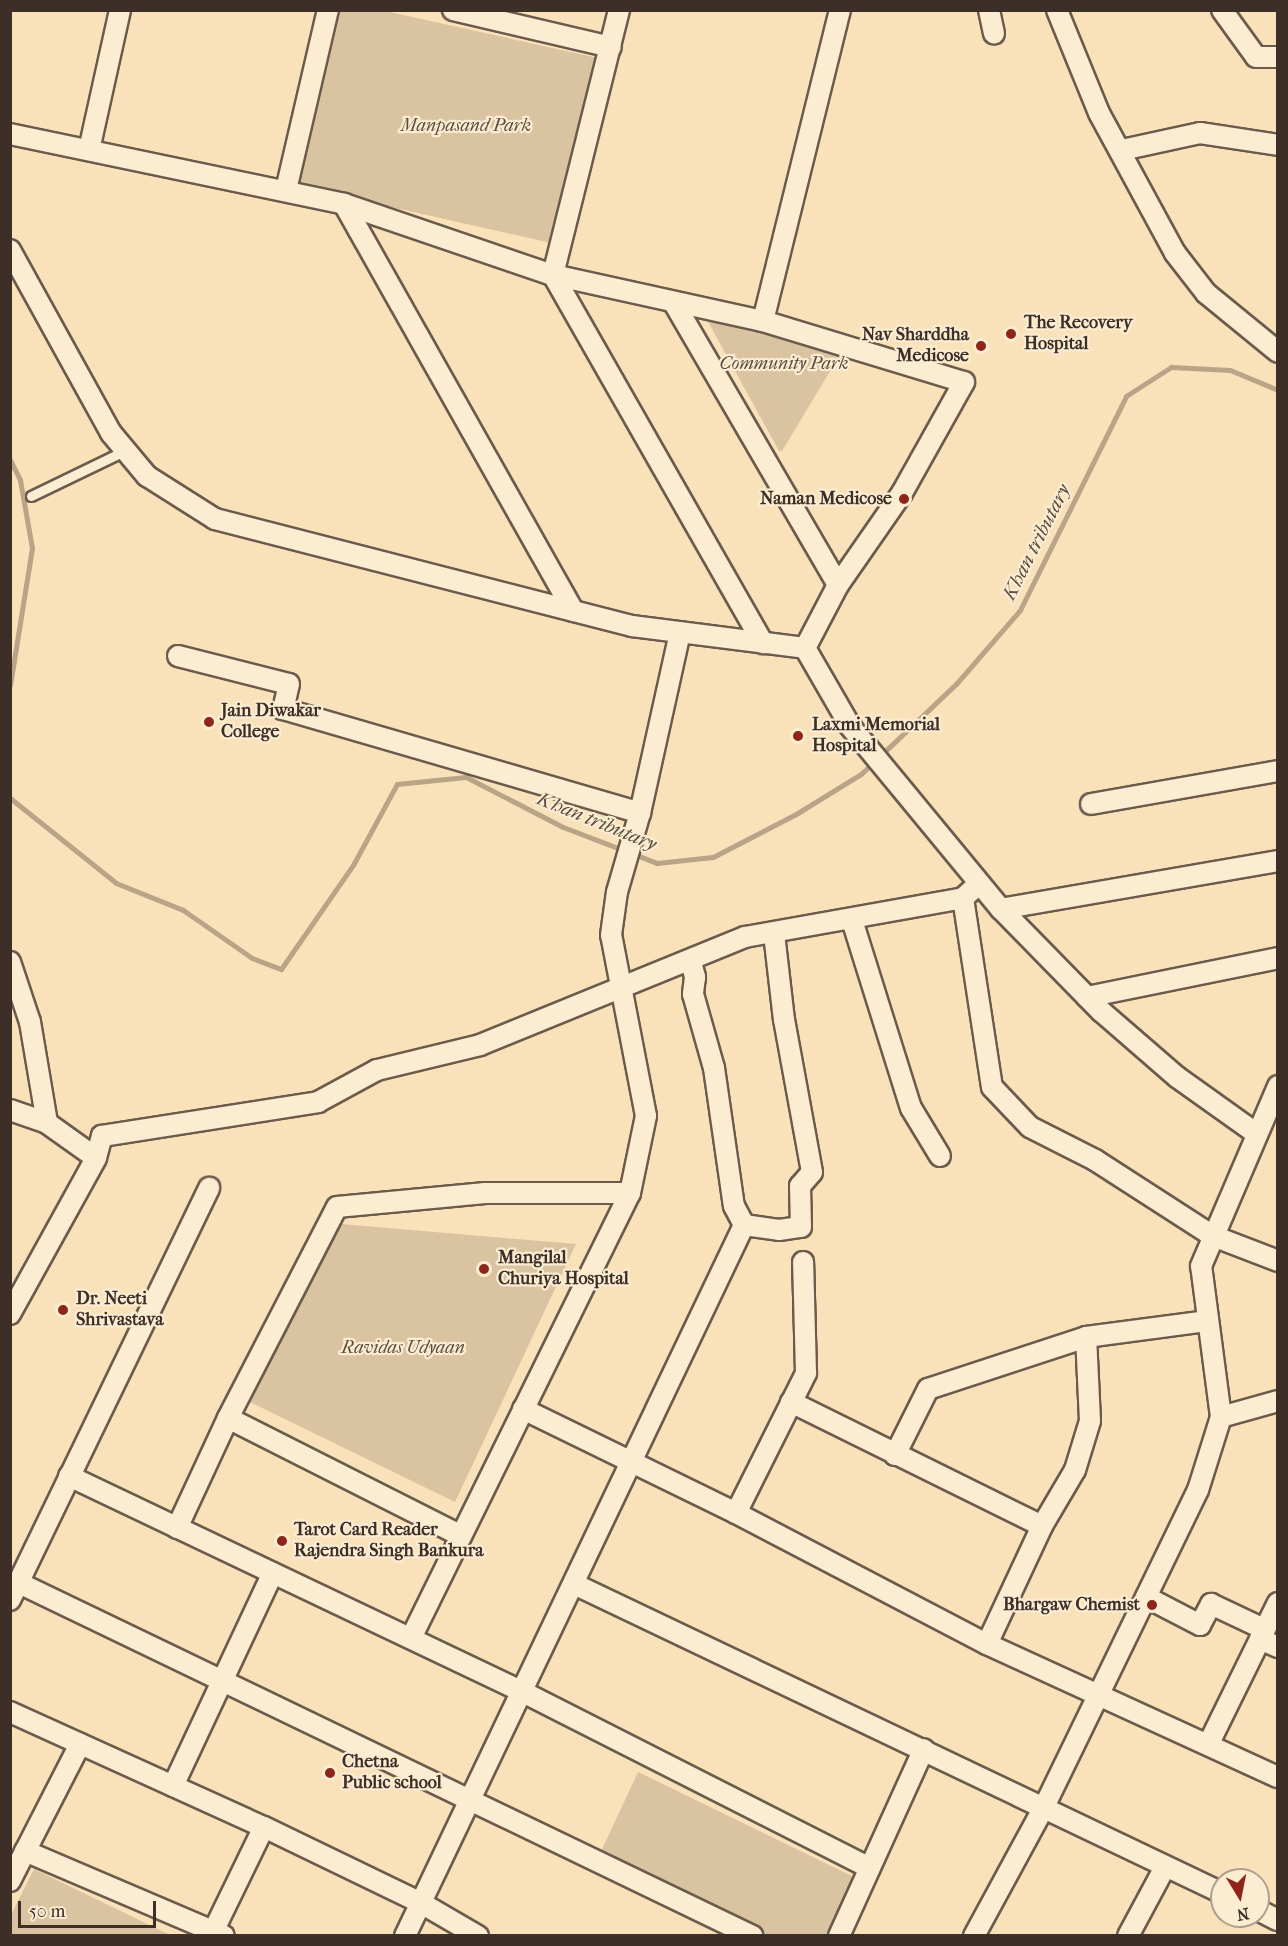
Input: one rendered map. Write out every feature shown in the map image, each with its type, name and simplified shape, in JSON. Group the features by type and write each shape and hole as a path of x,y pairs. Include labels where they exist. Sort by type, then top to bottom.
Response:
{"street":[{"path":"89,150 120,10"},
{"path":"286,190 328,10"},
{"path":"453,10 611,47"},
{"path":"619,10 554,275 763,643"},
{"path":"763,321 840,10"},
{"path":"989,10 994,33"},
{"path":"1057,10 1099,112 1122,150 1175,253 1206,293 1278,352"},
{"path":"1222,10 1256,57 1278,57"},
{"path":"1122,150 1200,133 1278,145"},
{"path":"10,134 286,190 344,204 554,275 763,321 963,382 902,493 838,585 805,648"},
{"path":"344,204 573,611"},
{"path":"10,250 111,433 147,476 215,519 633,626 805,648"},
{"path":"674,303 838,585"},
{"path":"411,1638 630,1193 646,1116 611,935 621,878 638,820 680,632"},
{"path":"805,648 850,726 906,796 981,881 1001,909 1087,997 1177,1077 1257,1134"},
{"path":"178,656 289,684 283,709 638,820"},
{"path":"1090,804 1278,771"},
{"path":"1001,909 1278,861"},
{"path":"10,1314 96,1158 102,1136 318,1102 376,1070 480,1045 691,962 745,937 852,920 963,898 981,881"},
{"path":"963,898 992,1087 1030,1127 1095,1160 1213,1236 1278,1261"},
{"path":"852,920 911,1108 940,1156"},
{"path":"744,1224 779,1230 801,1227 800,1186 812,1172 784,1020 774,933"},
{"path":"1087,997 1278,958"},
{"path":"10,962 30,1022 36,1077 47,1123"},
{"path":"691,962 695,977 693,994 714,1068 734,1206 744,1224"},
{"path":"974,1935 1044,1807 1198,1490 1221,1417 1201,1266 1278,1086"},
{"path":"10,1110 47,1123 96,1158"},
{"path":"209,1188 15,1591 225,1682 752,1935"},
{"path":"177,1528 228,1418 337,1207 485,1193 630,1193"},
{"path":"405,1935 744,1224"},
{"path":"736,1513 806,1373 803,1262"},
{"path":"896,1455 927,1389 1086,1338 1208,1321"},
{"path":"987,1644 1042,1526 1075,1470 1090,1421 1086,1338"},
{"path":"1221,1417 1278,1401"},
{"path":"791,1402 1042,1526"},
{"path":"523,1409 736,1513 987,1644 1096,1696 1209,1743 1278,1776"},
{"path":"228,1418 460,1535"},
{"path":"69,1476 521,1691 870,1868"},
{"path":"173,1786 225,1682 273,1573"},
{"path":"574,1584 924,1749 1210,1888"},
{"path":"1146,1597 1200,1624 1211,1604 1267,1638"},
{"path":"1209,1743 1267,1638 1278,1603"},
{"path":"10,1712 264,1827 421,1903 478,1935"},
{"path":"10,1881 80,1744"},
{"path":"839,1935 924,1749"},
{"path":"25,1851 216,1934 264,1827"},
{"path":"1128,1935 1165,1867"}],"lane":[{"path":"31,496 126,450"}],"green space":[{"name":"Manpasand Park","path":"338,11 385,11 598,58 556,244 298,186"},
{"name":"Community Park","path":"701,300 851,336 782,451 779,451 706,318"},
{"name":"Ravidas Udyaan","path":"341,1224 576,1244 455,1502 246,1400"},
{"path":"638,1772 860,1880 832,1935 761,1935 598,1858"},
{"path":"34,1869 170,1935 11,1935 11,1915"}],"waterway":[{"name":"Khan tributary","path":"10,798 116,883 183,910 252,958 281,969 353,865 397,784 466,777 563,827 657,863 713,857 796,814 861,774 956,684 1020,610 1126,396 1171,367 1230,370 1278,390"},
{"name":"Khan tributary","path":"10,460 20,480 32,548 10,685"}],"place":[{"name":"The Recovery Hospital","path":"1011,334"},
{"name":"Nav Sharddha Medicose","path":"981,346"},
{"name":"Naman Medicose","path":"904,499"},
{"name":"Jain Diwakar College","path":"209,722"},
{"name":"Laxmi Memorial Hospital","path":"798,736"},
{"name":"Mangilal Churiya Hospital","path":"484,1269"},
{"name":"Dr. Neeti Shrivastava","path":"63,1310"},
{"name":"Tarot Card Reader Rajendra Singh Bankura","path":"282,1541"},
{"name":"Bhargaw Chemist","path":"1152,1605"},
{"name":"Chetna Public school","path":"330,1773"}]}
